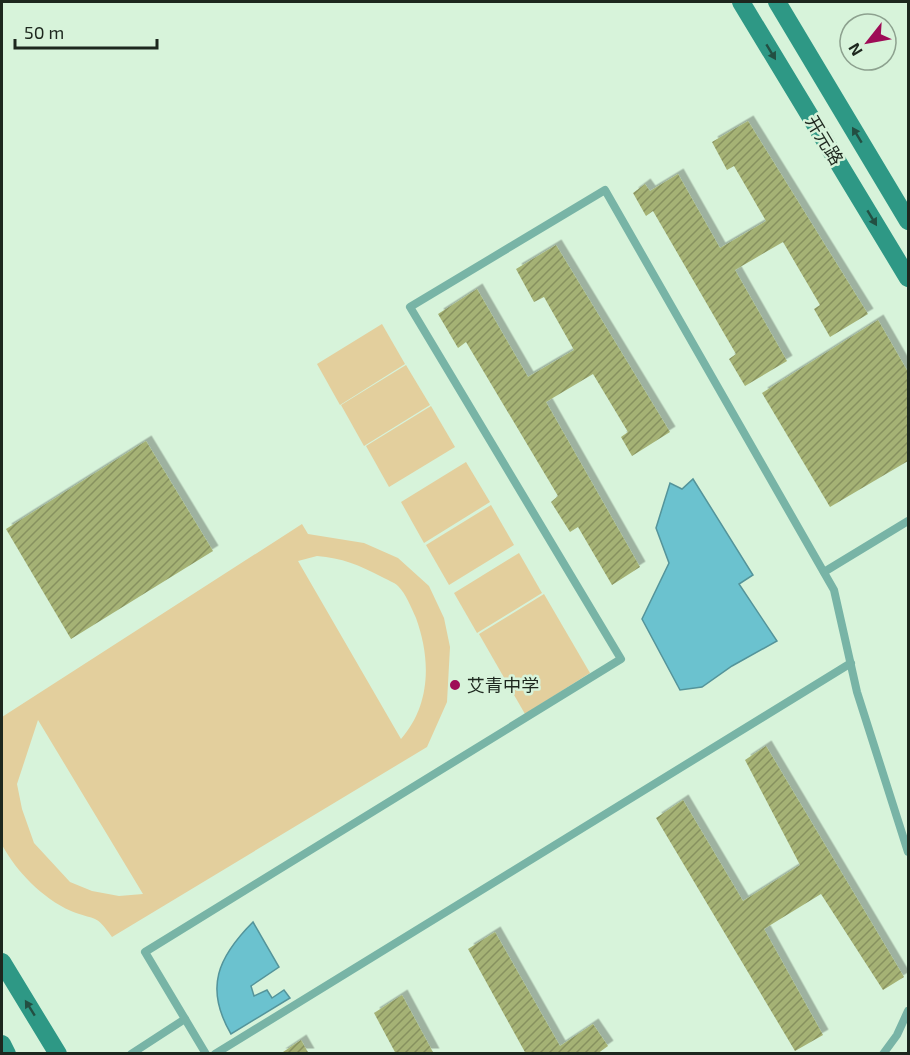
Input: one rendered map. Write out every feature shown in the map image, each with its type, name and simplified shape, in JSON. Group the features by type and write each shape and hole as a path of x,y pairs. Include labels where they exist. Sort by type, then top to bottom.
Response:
{"street":[{"name":"开元路","path":"741,2 909,278"},
{"name":"开元路","path":"777,2 909,221"},
{"path":"2,962 58,1053"},
{"path":"2,1044 7,1053"}],"lane":[{"path":"206,1053 145,952 621,659 410,307 604,190 834,590 857,692 909,852"},
{"path":"824,572 909,521"},
{"path":"215,1053 851,663"},
{"path":"883,1053 897,1035 909,1011"},
{"path":"131,1053 185,1019"}],"shaded area":[{"path":"382,324 405,364 340,405 317,364"},
{"path":"406,365 430,405 364,446 341,405"},
{"path":"431,406 455,447 389,487 366,446"},
{"path":"466,462 490,502 424,543 401,502"},
{"path":"491,505 514,545 449,585 426,545"},
{"path":"302,524 308,534 364,543 398,558 429,586 444,618 450,647 447,702 427,747 112,937 98,921 60,906 40,892 15,865 2,845 2,717","holes":["317,556 350,563 392,582 401,589 416,618 424,649 425,681 418,712 401,739 298,561","38,720 143,894 119,896 92,891 70,882 34,843 22,809 17,784"]},
{"path":"519,553 542,593 477,633 454,593"},
{"path":"544,594 590,673 525,714 479,634"}],"water":[{"path":"693,479 753,575 739,584 777,641 732,666 702,687 680,690 642,619 669,563 656,528 670,483 682,489"},
{"path":"253,922 279,967 251,986 254,996 267,990 272,998 284,990 290,998 231,1034 218,1002 219,974 231,948"}],"building":[{"path":"748,121 868,314 830,337 814,309 820,305 783,242 735,270 787,361 745,386 729,359 736,354 653,211 646,216 633,193 645,184 650,191 678,174 720,248 766,221 734,166 727,170 712,142"},
{"path":"556,245 670,432 632,456 621,437 628,432 593,374 546,402 640,567 612,585 578,527 570,532 551,502 558,496 466,342 458,348 438,314 477,289 528,377 574,350 544,297 534,302 516,269"},
{"path":"878,320 908,372 908,461 830,507 762,393"},
{"path":"146,441 213,551 71,639 6,529"},
{"path":"766,746 904,977 883,990 821,894 764,929 823,1035 795,1051 656,818 683,800 743,901 800,865 745,760"},
{"path":"495,932 560,1046 593,1024 608,1046 597,1054 526,1054 468,949"},
{"path":"402,995 434,1054 396,1054 374,1013"},
{"path":"301,1040 309,1054 280,1054"}],"place":[{"name":"艾青中学","path":"455,685"}]}
